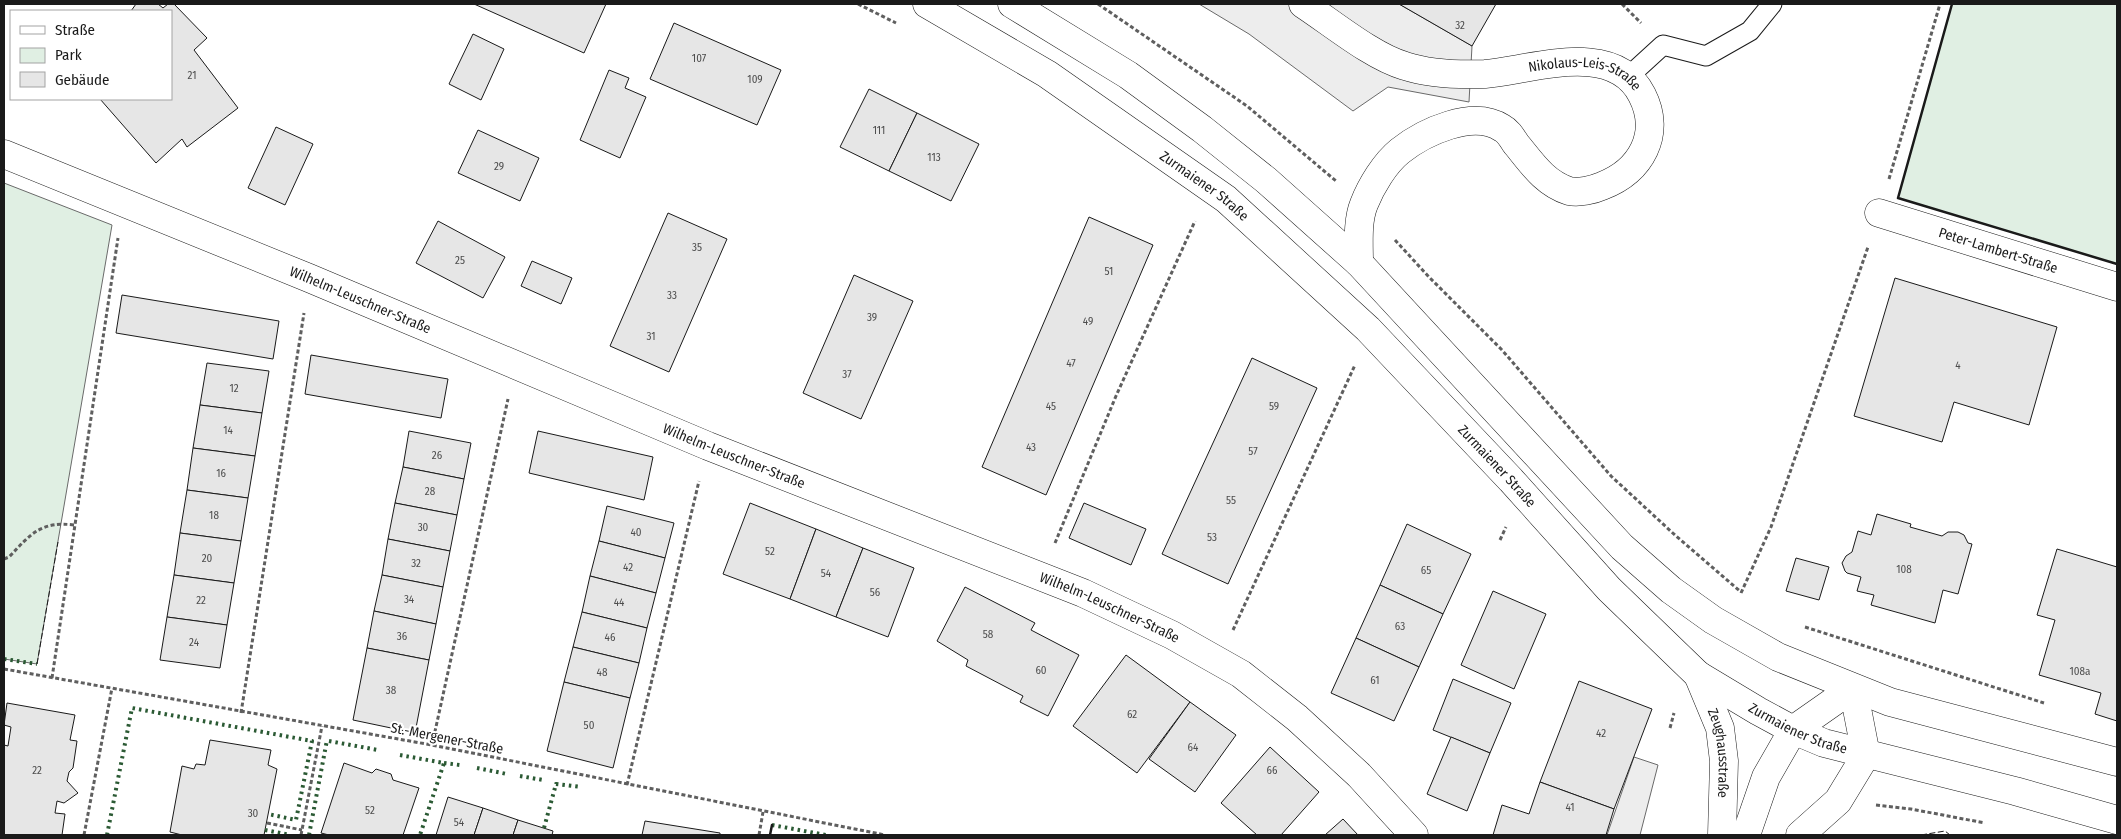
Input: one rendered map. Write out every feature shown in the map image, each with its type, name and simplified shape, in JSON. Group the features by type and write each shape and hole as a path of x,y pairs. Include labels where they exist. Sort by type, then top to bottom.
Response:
{"street":[{"name":"Zurmaiener Straße","path":"927,4 1048,74 1226,199 1368,329 1511,480 1609,589 1698,675 1793,730 1824,743 2117,820"},
{"path":"1012,4 1128,75 1202,129 1266,180 1359,263 1622,547 1671,590 1712,620 1778,657 1890,702 2117,762"},
{"name":"Nikolaus-Leis-Straße","path":"1303,4 1376,53 1404,66 1442,73 1484,74 1557,62 1587,62 1612,68 1628,77 1638,87 1649,113 1651,131 1645,152 1630,169 1614,182 1593,190 1570,191 1540,175 1504,129 1491,122 1471,121 1445,127 1422,137 1398,152 1379,177 1364,205 1359,263"},
{"name":"Wilhelm-Leuschner-Straße","path":"4,154 309,278 708,446 1083,593 1172,635 1220,660 1270,696 1330,747 1387,804 1414,835"},
{"name":"Peter-Lambert-Straße","path":"1879,213 2117,287"},
{"name":"Zeughausstraße","path":"1698,675 1720,728 1724,761 1722,835"},
{"path":"1746,835 1766,777 1793,730 1853,688"},
{"path":"1800,835 1838,801 1866,755 1853,688"}],"lane":[{"path":"1628,77 1663,45 1706,56 1750,31 1772,4"}],"path":[{"path":"858,4 902,26"},
{"path":"1750,598 1741,592 1771,527 1879,213 1940,4"},
{"path":"52,678 123,202"},
{"path":"1043,577 1113,405 1197,216"},
{"path":"241,713 309,278"},
{"path":"1220,660 1356,363 1362,370"},
{"path":"432,745 516,364"},
{"path":"627,785 708,446"},
{"path":"1500,540 1508,522"},
{"path":"4,559 9,558 35,530 61,523 76,525"},
{"name":"St.-Mergener-Straße","path":"4,669 241,713 432,745 885,835"},
{"path":"84,835 112,688"},
{"path":"1670,728 1676,708 1681,713"},
{"path":"301,835 322,726"},
{"path":"759,835 763,812"},
{"path":"267,824 302,830"}],"green space":[{"path":"1952,4 2117,4 2117,264 1898,198"},
{"path":"4,183 112,225 37,664 4,659"}],"shaded area":[{"path":"1199,4 1399,4 1472,46 1469,102 1388,87 1353,111 1249,34"},
{"path":"1634,757 1658,765 1640,835 1607,835"}],"building":[{"path":"136,4 158,4 163,8 168,4 174,4 207,38 194,50 238,108 187,147 182,139 156,163 101,100 172,100 172,10 132,10"},
{"path":"474,4 606,4 584,53"},
{"path":"1399,4 1496,4 1472,46"},
{"path":"674,23 781,70 757,125 650,79"},
{"path":"473,34 504,49 481,100 449,84"},
{"path":"609,70 629,78 625,88 646,97 620,158 580,140"},
{"path":"869,89 917,113 889,171 840,147"},
{"path":"917,113 979,144 951,201 889,171"},
{"path":"276,127 313,144 285,205 248,188"},
{"path":"478,130 539,158 520,201 458,173"},
{"path":"668,213 727,239 669,372 610,346"},
{"path":"1089,217 1153,245 1046,495 982,467"},
{"path":"438,221 505,257 483,298 416,263"},
{"path":"532,261 572,278 561,304 521,286"},
{"path":"854,275 913,301 861,419 803,393"},
{"path":"1895,278 2057,327 2029,425 1954,402 1942,442 1854,416"},
{"path":"122,295 279,321 273,359 116,333"},
{"path":"311,355 448,379 441,418 305,394"},
{"path":"1252,358 1317,388 1228,584 1162,554"},
{"path":"207,363 269,371 262,413 200,405"},
{"path":"200,405 262,413 255,456 193,448"},
{"path":"409,431 471,443 464,479 403,467"},
{"path":"538,431 653,457 644,500 529,473"},
{"path":"193,448 255,456 248,498 187,490"},
{"path":"403,467 464,479 457,515 395,503"},
{"path":"187,490 248,498 241,541 180,533"},
{"path":"395,503 457,515 450,551 388,539"},
{"path":"750,503 816,529 790,599 723,574"},
{"path":"1084,503 1146,529 1131,565 1069,538"},
{"path":"607,506 674,523 665,558 599,541"},
{"path":"1877,514 1911,524 1910,527 1942,536 1948,532 1958,532 1964,535 1968,543 1972,544 1958,594 1943,590 1935,623 1871,605 1874,595 1857,591 1861,577 1845,571 1842,563 1846,556 1852,552 1858,531 1871,535"},
{"path":"1407,524 1471,554 1443,614 1380,585"},
{"path":"816,529 863,548 836,617 790,599"},
{"path":"180,533 241,541 234,583 174,575"},
{"path":"388,539 450,551 443,587 382,575"},
{"path":"599,541 665,558 656,593 590,576"},
{"path":"863,548 914,568 888,637 836,617"},
{"path":"2057,549 2117,567 2117,721 2095,714 2101,693 2039,675 2055,620 2037,615"},
{"path":"1796,558 1829,567 1819,600 1786,591"},
{"path":"174,575 234,583 227,625 167,617"},
{"path":"382,575 443,587 436,624 374,611"},
{"path":"590,576 656,593 647,628 582,612"},
{"path":"1380,585 1443,614 1419,667 1356,638"},
{"path":"965,587 1035,623 1031,630 1079,655 1048,716 1020,702 1023,696 966,666 968,660 937,641"},
{"path":"1493,591 1546,614 1514,689 1461,665"},
{"path":"374,611 436,624 429,660 367,648"},
{"path":"582,612 647,628 639,663 573,647"},
{"path":"167,617 227,625 220,668 160,660"},
{"path":"1356,638 1419,667 1394,721 1331,693"},
{"path":"573,647 639,663 630,698 564,682"},
{"path":"367,648 429,660 415,733 353,720"},
{"path":"1126,655 1190,702 1137,773 1073,726"},
{"path":"1453,679 1511,703 1490,753 1433,730"},
{"path":"1579,681 1652,709 1614,809 1540,782"},
{"path":"564,682 630,698 613,768 547,751"},
{"path":"1190,702 1236,735 1195,792 1149,759"},
{"path":"7,703 75,715 70,740 77,741 73,768 69,772 67,781 78,793 64,803 57,801 55,813 65,814 62,835 4,835 4,745 8,746 11,727 4,725"},
{"path":"1451,737 1490,753 1467,811 1427,794"},
{"path":"210,740 271,750 268,765 277,769 264,835 182,835 170,832 182,766 194,769 196,764 205,765"},
{"path":"1270,747 1319,792 1281,835 1257,835 1221,803"},
{"path":"344,763 372,773 376,769 391,774 393,780 419,788 403,835 329,835 321,833"},
{"path":"1540,782 1614,809 1606,835 1493,835 1502,805 1529,814"},
{"path":"448,797 483,808 474,835 436,835"},
{"path":"483,808 518,820 513,835 474,835"},
{"path":"1343,819 1358,835 1325,835"},
{"path":"518,820 553,831 552,835 513,835"},
{"path":"645,821 720,833 720,835 642,835"}],"hedge":[{"path":"4,659 37,664"},
{"path":"107,835 132,708 312,741 296,820 268,814"},
{"path":"309,835 327,740"},
{"path":"329,741 378,750"},
{"path":"400,755 444,763 420,835"},
{"path":"444,763 460,765"},
{"path":"477,768 507,774"},
{"path":"520,776 543,780"},
{"path":"544,828 556,784 581,787"},
{"path":"772,825 826,835"},
{"path":"265,830 290,835"}],"fence":[{"path":"37,664 58,542"},
{"path":"1921,835 1945,831 1950,835"}],"wall":[{"path":"1952,4 1898,198 2117,264"},
{"path":"770,835 772,825"}]}
